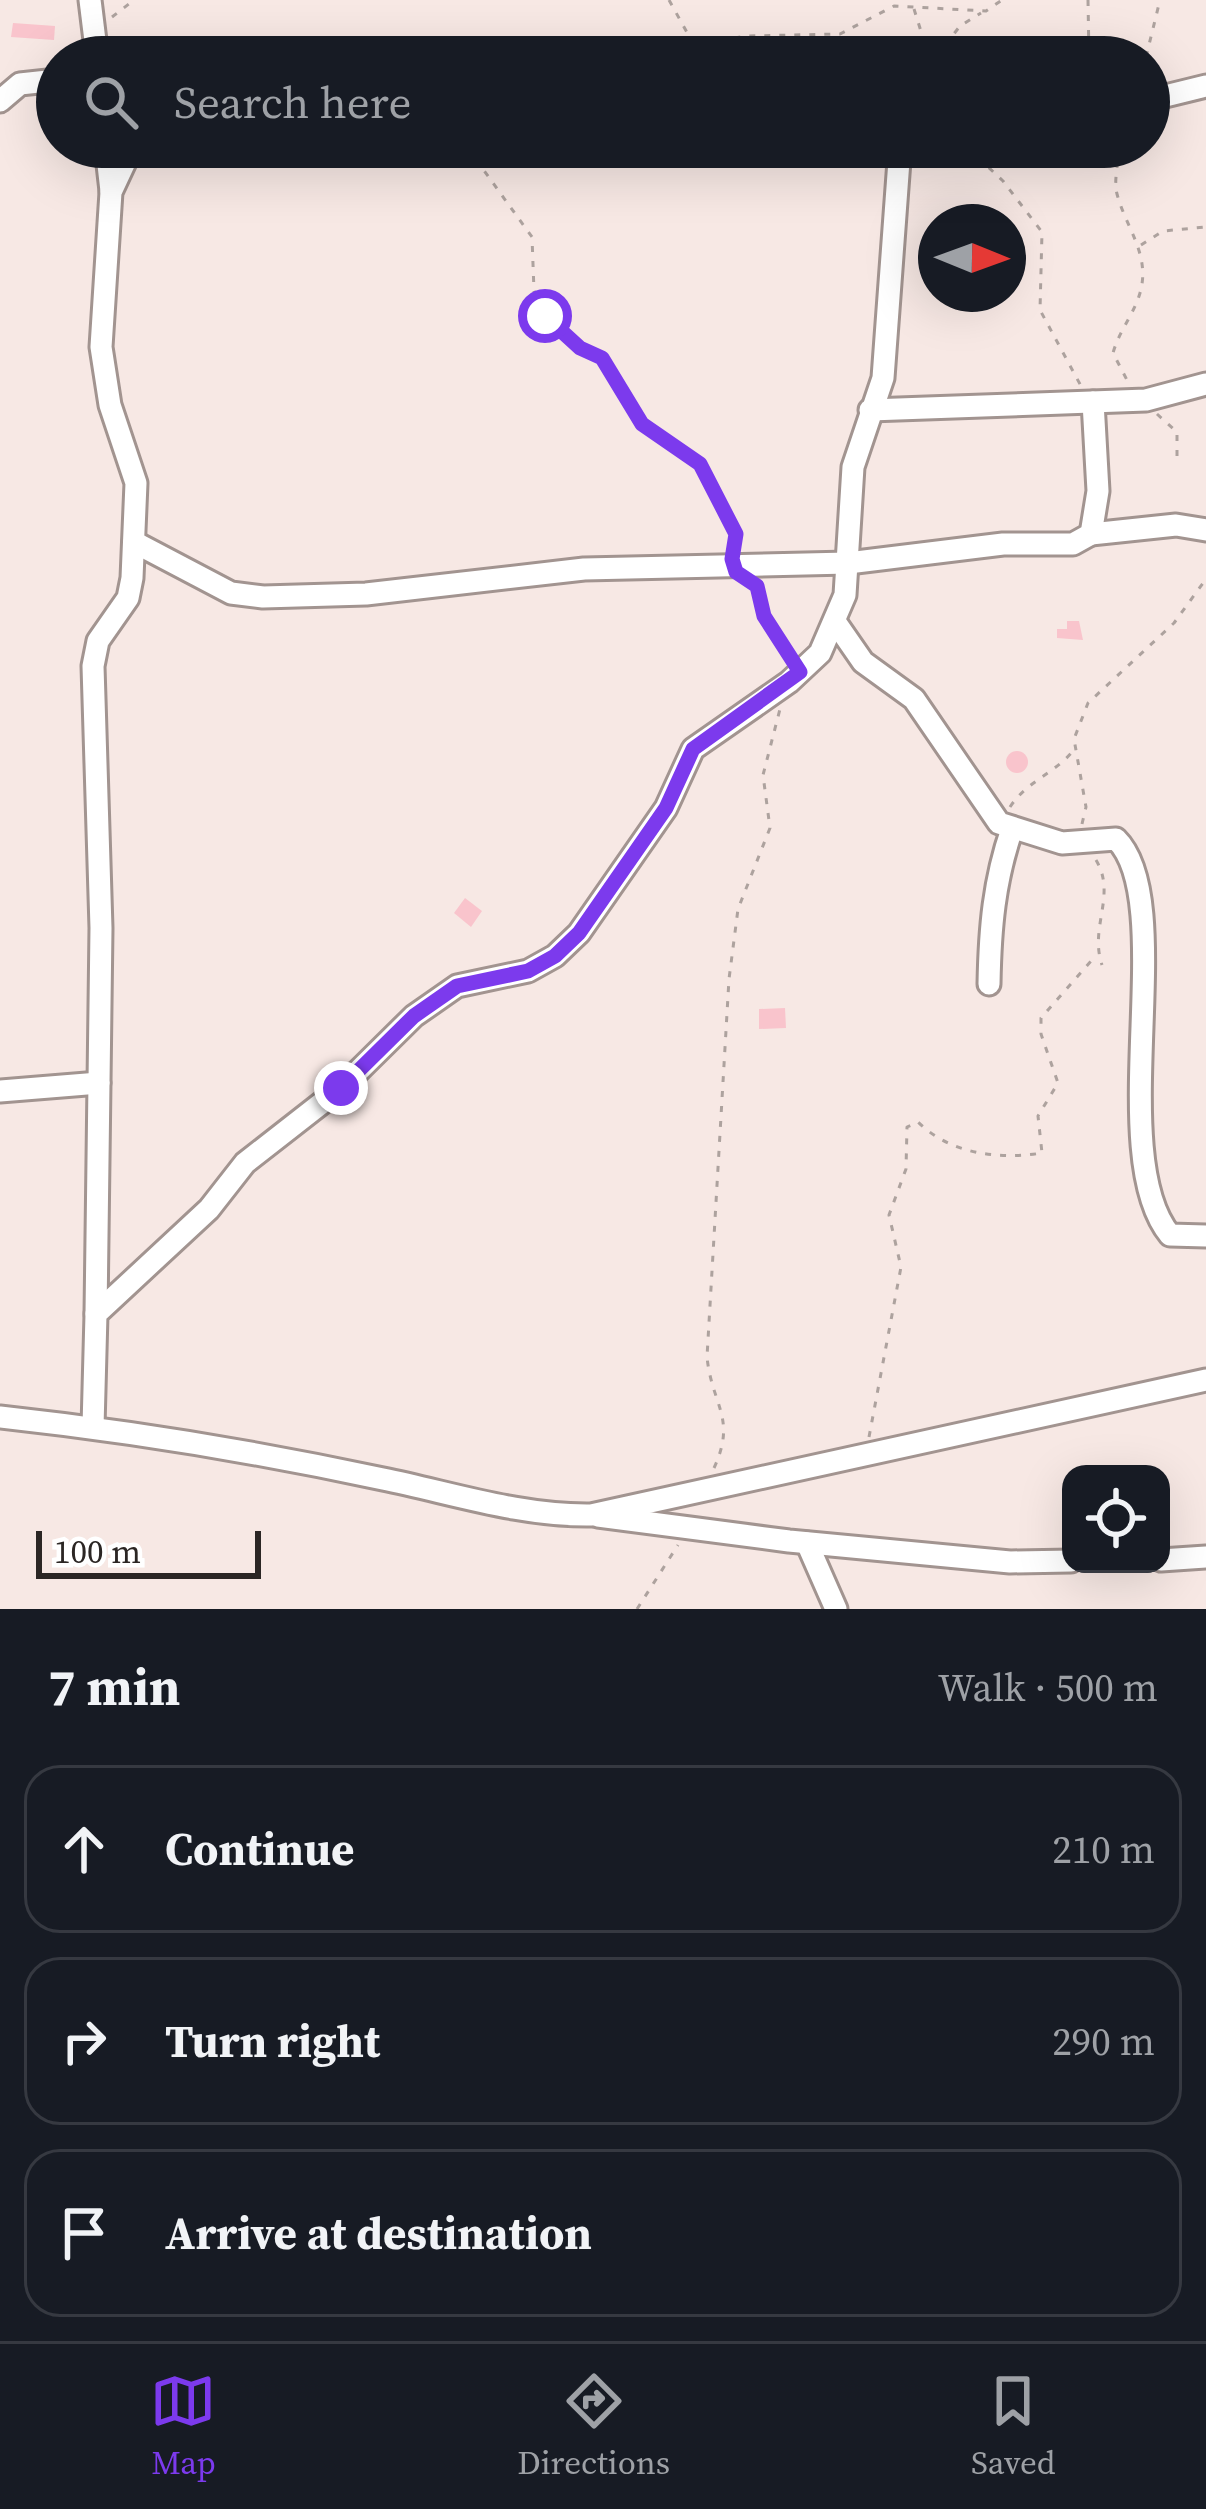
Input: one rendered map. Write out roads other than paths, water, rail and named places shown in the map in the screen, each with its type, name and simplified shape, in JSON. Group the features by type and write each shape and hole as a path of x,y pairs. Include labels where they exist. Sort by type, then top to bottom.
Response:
{"street":[{"path":"90,0 95,36"},
{"path":"0,101 36,80"},
{"path":"1170,95 1206,86"},
{"path":"93,1427 100,817 93,666 104,628 128,598 134,542 132,459 110,405 102,362 112,192 109,168"},
{"path":"112,192 123,168"},
{"path":"96,1314 208,1209 245,1163 341,1088 414,1016 457,986 528,971 555,956 579,933 666,808 693,749 795,677 820,653 836,622 848,563 853,467 886,362 899,168"},
{"path":"870,410 1146,400 1206,384"},
{"path":"1090,534 1098,490 1091,402"},
{"path":"134,542 230,593 263,597 366,594 562,570 848,563 1003,544 1073,544 1090,534 1177,525 1206,530"},
{"path":"836,622 862,662 914,699 1005,826 1062,843 1115,839 1132,855 1140,938 1142,1129 1154,1216 1169,1235 1206,1236"},
{"path":"989,983 991,898 1002,882 1005,826"},
{"path":"0,1091 99,1083"},
{"path":"591,1515 1206,1380"},
{"path":"0,1417 93,1427 380,1478 525,1511 1010,1562 1062,1561"},
{"path":"807,1543 836,1609"},
{"path":"1170,1559 1206,1557"}]}
